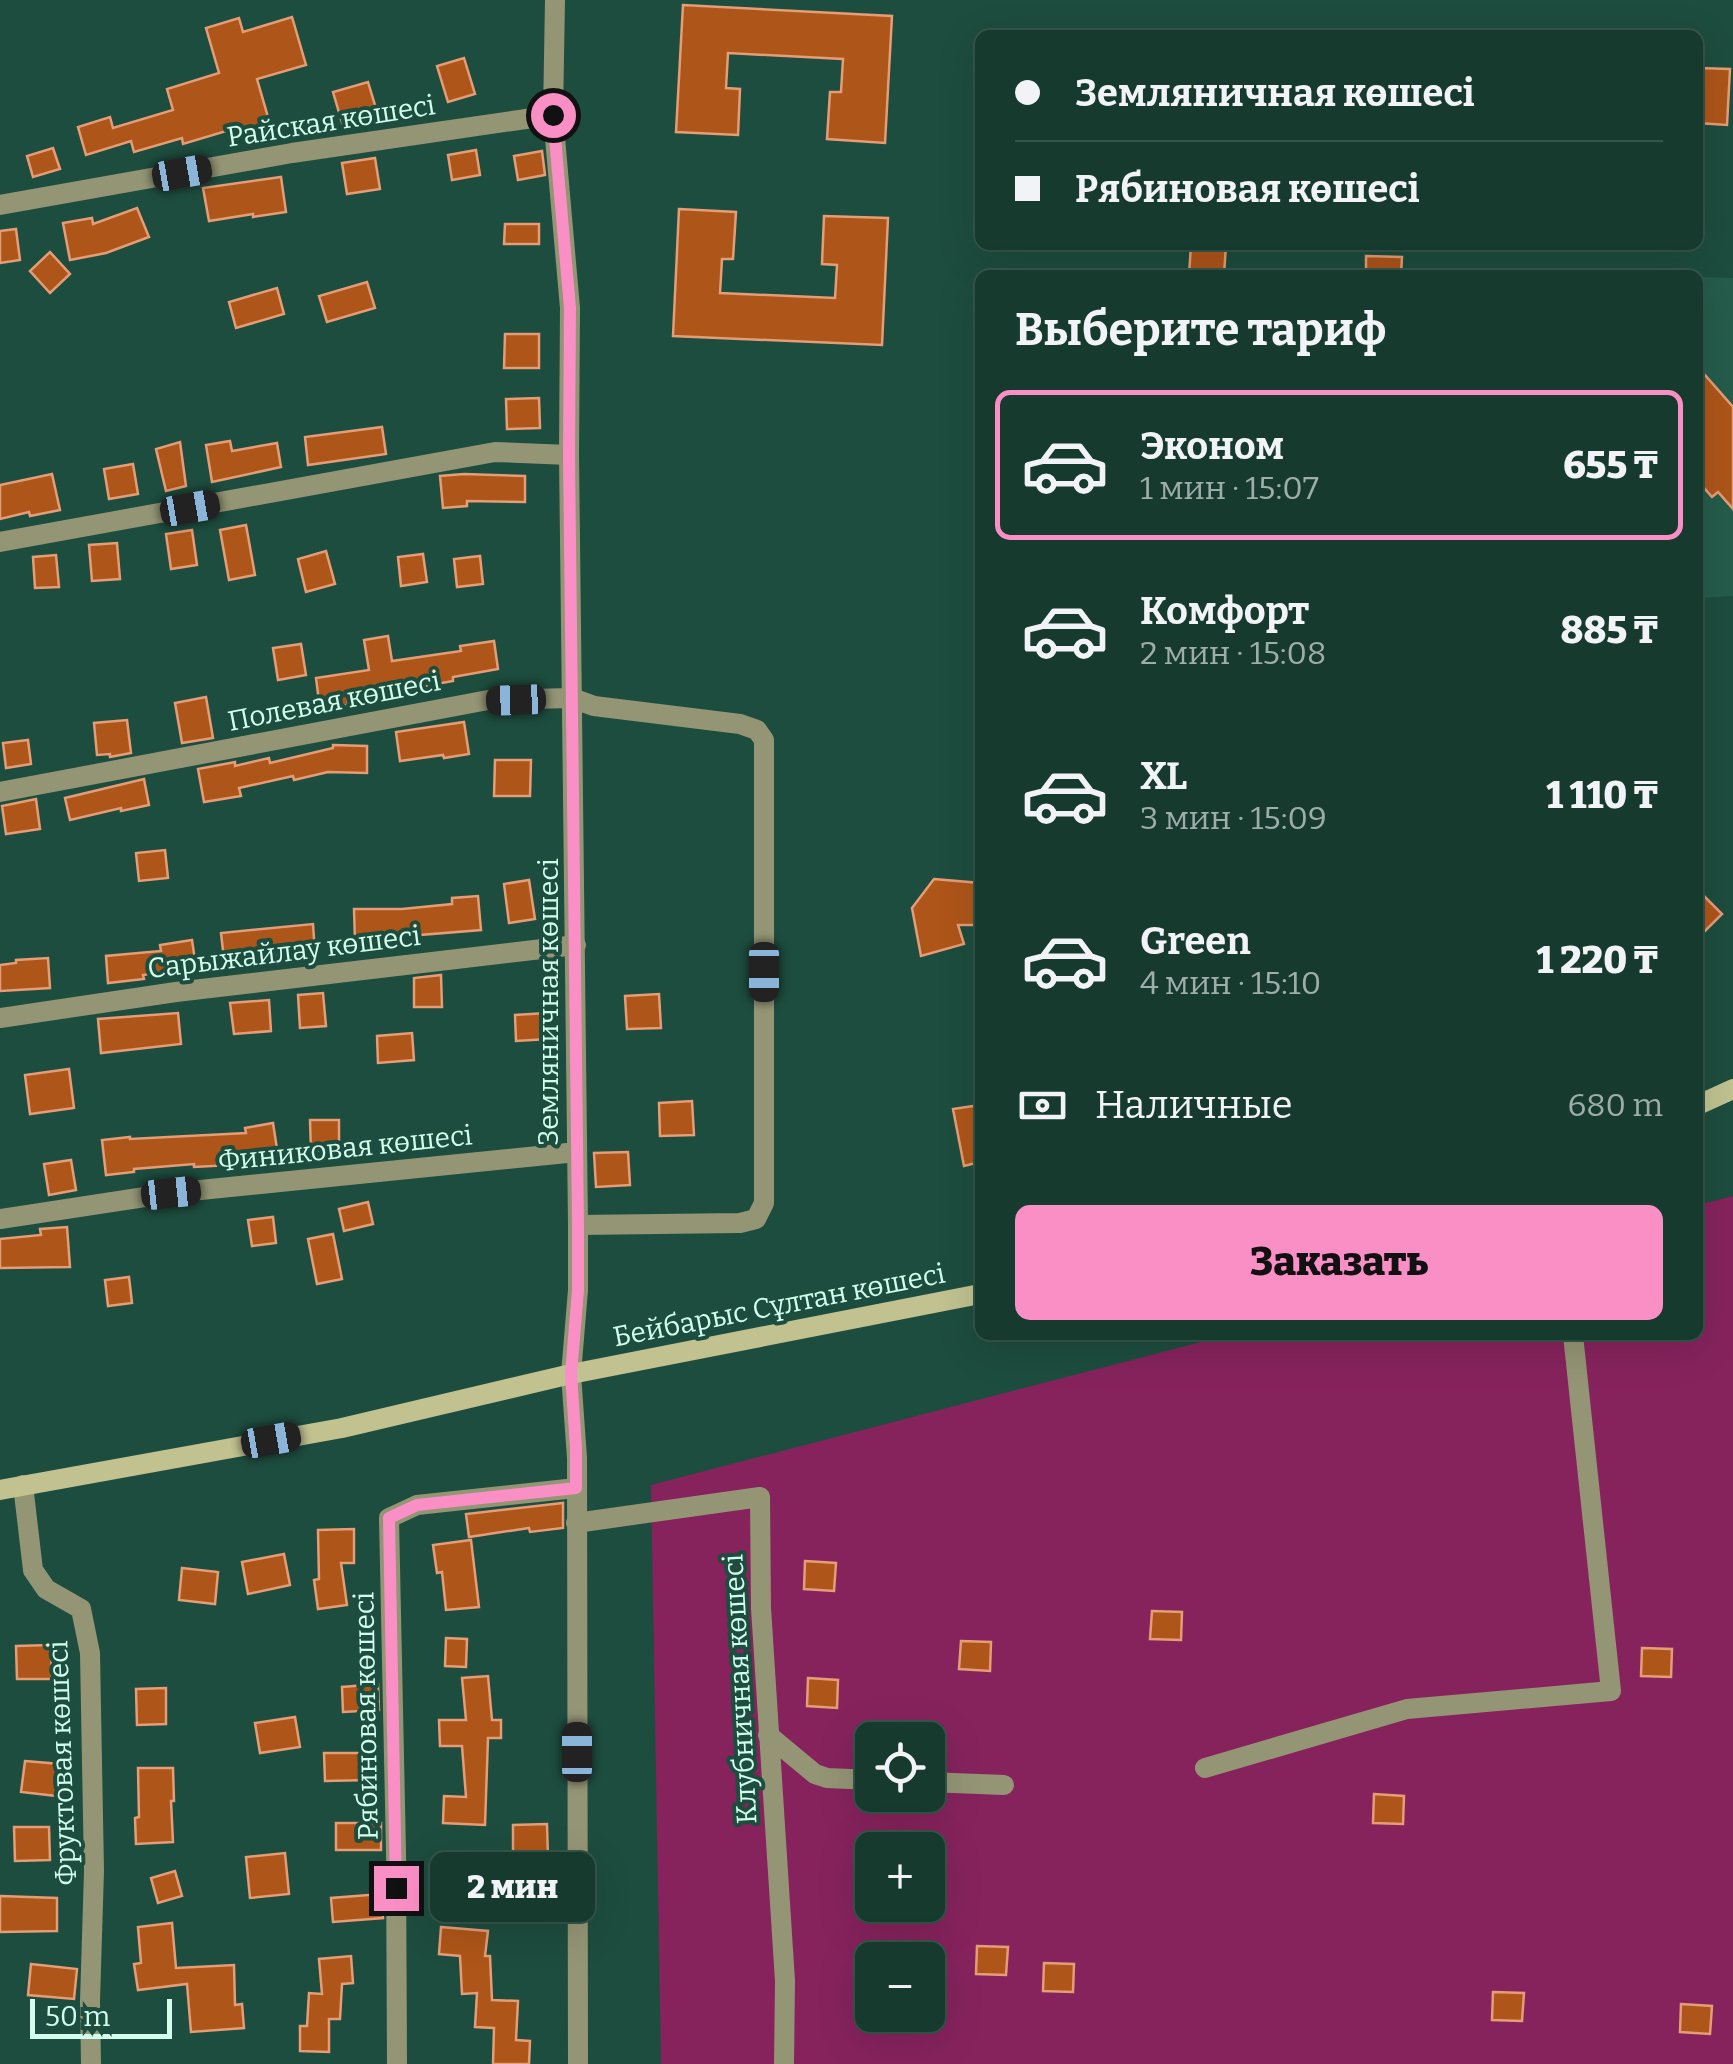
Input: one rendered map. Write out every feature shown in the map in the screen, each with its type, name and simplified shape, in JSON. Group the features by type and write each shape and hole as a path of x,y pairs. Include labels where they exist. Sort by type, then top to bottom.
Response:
{"street":[{"name":"Земляничная көшесі","path":"555,0 553,115 570,308 578,1225 578,1290 571,1374 576,1448 578,2064"},
{"name":"Райская көшесі","path":"0,206 292,153 553,115"},
{"path":"0,542 495,452 569,455"},
{"name":"Полевая көшесі","path":"0,792 488,700 572,698 594,706 740,724 756,730 764,740 764,1204 756,1218 740,1222 578,1225"},
{"name":"Сарыжайлау көшесі","path":"0,1018 176,992 576,944"},
{"path":"1703,1103 1733,1089"},
{"name":"Финиковая көшесі","path":"0,1219 171,1193 577,1152"},
{"name":"Бейбарыс Сұлтан көшесі","path":"0,1490 342,1428 571,1374 975,1295"},
{"path":"1205,1768 1407,1709 1611,1691 1574,1340"},
{"name":"Фруктовая көшесі","path":"23,1485 33,1570 46,1589 80,1609 90,1653 94,1871 91,2064"},
{"name":"Рябиновая көшесі","path":"397,2064 389,1518 417,1505 576,1488"},
{"name":"Клубничная көшесі","path":"576,1524 760,1496 761,1608 786,1981 784,2064"},
{"path":"768,1735 815,1774 855,1779"},
{"path":"945,1783 1004,1785"}],"shaded area":[{"path":"1703,277 1733,278 1733,596 1703,598"},
{"path":"1733,1196 1733,2064 661,2064 651,1485 1209,1340 1703,1340 1703,1204"}],"building":[{"path":"683,5 892,16 885,143 827,139 830,92 841,92 843,59 728,53 726,88 740,89 738,135 676,132"},
{"path":"292,17 306,65 257,79 270,124 237,134 236,128 183,144 182,138 134,152 131,141 86,155 78,127 110,117 113,128 173,110 167,89 219,73 206,28 239,18 243,32"},
{"path":"464,58 475,94 448,102 437,66"},
{"path":"1703,68 1730,69 1727,125 1703,123"},
{"path":"368,82 378,115 343,126 333,92"},
{"path":"53,148 60,169 33,177 27,156"},
{"path":"476,150 480,175 452,180 448,155"},
{"path":"542,151 545,175 518,180 514,156"},
{"path":"375,158 380,189 347,194 342,163"},
{"path":"281,177 286,212 209,221 203,188"},
{"path":"137,208 149,237 106,253 70,260 63,223 92,218 93,224"},
{"path":"679,209 736,212 733,259 722,259 720,293 835,298 837,265 822,264 824,216 888,218 882,345 673,336"},
{"path":"505,224 539,224 539,244 504,244"},
{"path":"16,229 20,260 0,263 0,231"},
{"path":"1191,250 1226,250 1224,270 1189,270"},
{"path":"50,252 70,274 50,293 30,271"},
{"path":"1366,256 1402,257 1401,270 1366,270"},
{"path":"367,282 375,308 327,322 319,296"},
{"path":"277,288 284,314 236,328 229,302"},
{"path":"505,334 539,334 539,368 504,368"},
{"path":"1703,373 1733,407 1733,509 1718,492 1712,497 1703,487"},
{"path":"539,398 540,428 507,429 506,399"},
{"path":"382,427 386,454 308,465 305,437"},
{"path":"230,441 232,451 277,443 281,467 212,482 206,445"},
{"path":"180,442 186,486 166,491 156,449"},
{"path":"133,464 138,494 109,499 104,469"},
{"path":"52,474 60,510 0,519 0,485"},
{"path":"440,476 525,476 525,502 467,501 467,506 443,508"},
{"path":"246,525 255,575 229,580 220,530"},
{"path":"192,530 197,565 171,569 166,534"},
{"path":"117,543 120,579 92,581 89,545"},
{"path":"326,551 335,584 306,592 298,559"},
{"path":"423,554 427,582 401,586 398,557"},
{"path":"56,555 59,587 35,588 33,557"},
{"path":"480,556 483,584 457,587 454,559"},
{"path":"388,636 392,661 461,651 460,646 494,641 498,669 320,709 316,678 369,670 364,640"},
{"path":"301,644 306,675 278,680 273,648"},
{"path":"206,697 213,738 182,743 175,703"},
{"path":"127,720 131,753 97,755 94,723"},
{"path":"464,722 469,754 400,761 396,732"},
{"path":"28,740 31,764 6,768 3,743"},
{"path":"333,745 367,746 367,773 328,772 294,780 293,776 239,788 241,796 204,802 198,769 269,758 270,763"},
{"path":"495,760 531,760 530,796 494,796"},
{"path":"144,779 149,805 70,820 65,798"},
{"path":"36,799 40,829 6,834 2,806"},
{"path":"165,850 168,878 139,881 136,853"},
{"path":"934,879 975,883 975,925 958,925 964,944 921,956 912,908"},
{"path":"529,880 535,919 509,923 504,884"},
{"path":"1703,895 1722,914 1703,933"},
{"path":"478,896 481,930 355,942 354,909 452,904 452,898"},
{"path":"313,924 315,953 263,956 264,963 225,968 221,933"},
{"path":"192,940 196,967 108,983 106,956 161,951 160,945"},
{"path":"48,958 50,988 0,991 0,965"},
{"path":"441,975 442,1007 414,1007 414,978"},
{"path":"323,993 326,1026 300,1028 298,995"},
{"path":"659,994 661,1028 627,1029 625,996"},
{"path":"269,1000 271,1031 234,1034 230,1003"},
{"path":"178,1013 181,1044 101,1053 98,1019"},
{"path":"546,1013 548,1039 516,1041 515,1015"},
{"path":"412,1033 414,1060 378,1063 377,1036"},
{"path":"69,1069 74,1108 30,1114 25,1075"},
{"path":"692,1101 694,1135 660,1136 659,1103"},
{"path":"975,1106 975,1163 964,1166 953,1109"},
{"path":"310,1120 339,1120 339,1150 311,1151"},
{"path":"273,1123 279,1162 251,1166 194,1164 106,1175 102,1140 246,1133 245,1128"},
{"path":"628,1152 630,1185 596,1187 594,1153"},
{"path":"71,1160 76,1190 49,1195 44,1164"},
{"path":"368,1202 373,1224 344,1231 339,1209"},
{"path":"273,1217 276,1243 252,1246 248,1220"},
{"path":"67,1227 70,1267 0,1268 0,1239 41,1235 40,1229"},
{"path":"333,1234 342,1279 317,1284 308,1239"},
{"path":"129,1277 132,1303 108,1306 105,1280"},
{"path":"563,1503 563,1528 530,1532 529,1528 469,1537 466,1514"},
{"path":"354,1529 354,1563 341,1563 347,1605 318,1609 314,1580 319,1579 318,1530"},
{"path":"471,1540 479,1607 446,1610 442,1572 437,1573 433,1545"},
{"path":"284,1554 290,1585 248,1594 242,1562"},
{"path":"805,1561 836,1563 834,1591 804,1589"},
{"path":"182,1568 218,1572 215,1604 179,1600"},
{"path":"1152,1611 1182,1612 1181,1640 1150,1639"},
{"path":"446,1638 467,1639 466,1667 445,1666"},
{"path":"961,1641 991,1642 990,1671 959,1669"},
{"path":"51,1645 52,1679 17,1679 16,1646"},
{"path":"1642,1648 1672,1649 1671,1677 1641,1676"},
{"path":"488,1676 492,1720 501,1720 501,1738 488,1738 485,1825 443,1823 444,1796 466,1797 462,1746 440,1746 439,1720 466,1720 462,1678"},
{"path":"808,1678 838,1680 837,1708 807,1706"},
{"path":"378,1684 379,1710 343,1712 342,1687"},
{"path":"166,1688 166,1724 137,1725 136,1689"},
{"path":"295,1717 300,1747 260,1753 255,1723"},
{"path":"324,1753 370,1753 370,1780 325,1781"},
{"path":"25,1761 60,1764 57,1796 21,1792"},
{"path":"138,1768 173,1768 173,1842 136,1844"},
{"path":"1374,1794 1404,1796 1403,1824 1373,1823"},
{"path":"336,1823 381,1823 381,1850 336,1850"},
{"path":"547,1824 548,1858 528,1858 528,1897 467,1898 466,1872 513,1872 513,1825"},
{"path":"14,1827 49,1827 50,1860 15,1861"},
{"path":"285,1853 289,1894 250,1898 246,1857"},
{"path":"175,1871 182,1896 158,1903 151,1878"},
{"path":"381,1894 383,1918 333,1922 331,1898"},
{"path":"0,1896 57,1898 57,1931 0,1932"},
{"path":"172,1923 176,1968 234,1965 235,2005 242,2004 244,2028 191,2032 187,1984 138,1990 134,1964 141,1963 138,1927"},
{"path":"441,1927 488,1931 485,1956 490,1956 492,2000 518,2001 516,2040 530,2041 529,2064 493,2064 494,2028 475,2027 477,1993 462,1994 460,1956 439,1954"},
{"path":"977,1946 1008,1947 1006,1975 976,1974"},
{"path":"351,1956 353,1983 342,1984 340,2019 329,2019 329,2052 300,2051 300,2026 307,2026 309,1993 322,1994 319,1959"},
{"path":"1044,1963 1074,1964 1073,1992 1043,1991"},
{"path":"31,1964 77,1969 74,1999 28,1995"},
{"path":"1493,1992 1524,1993 1522,2021 1492,2020"},
{"path":"1681,2004 1712,2006 1710,2034 1680,2032"}],"route":[{"path":"396,1888 389,1518 417,1505 576,1488 571,1374 578,1290 578,1225 570,308 553,115"}]}
